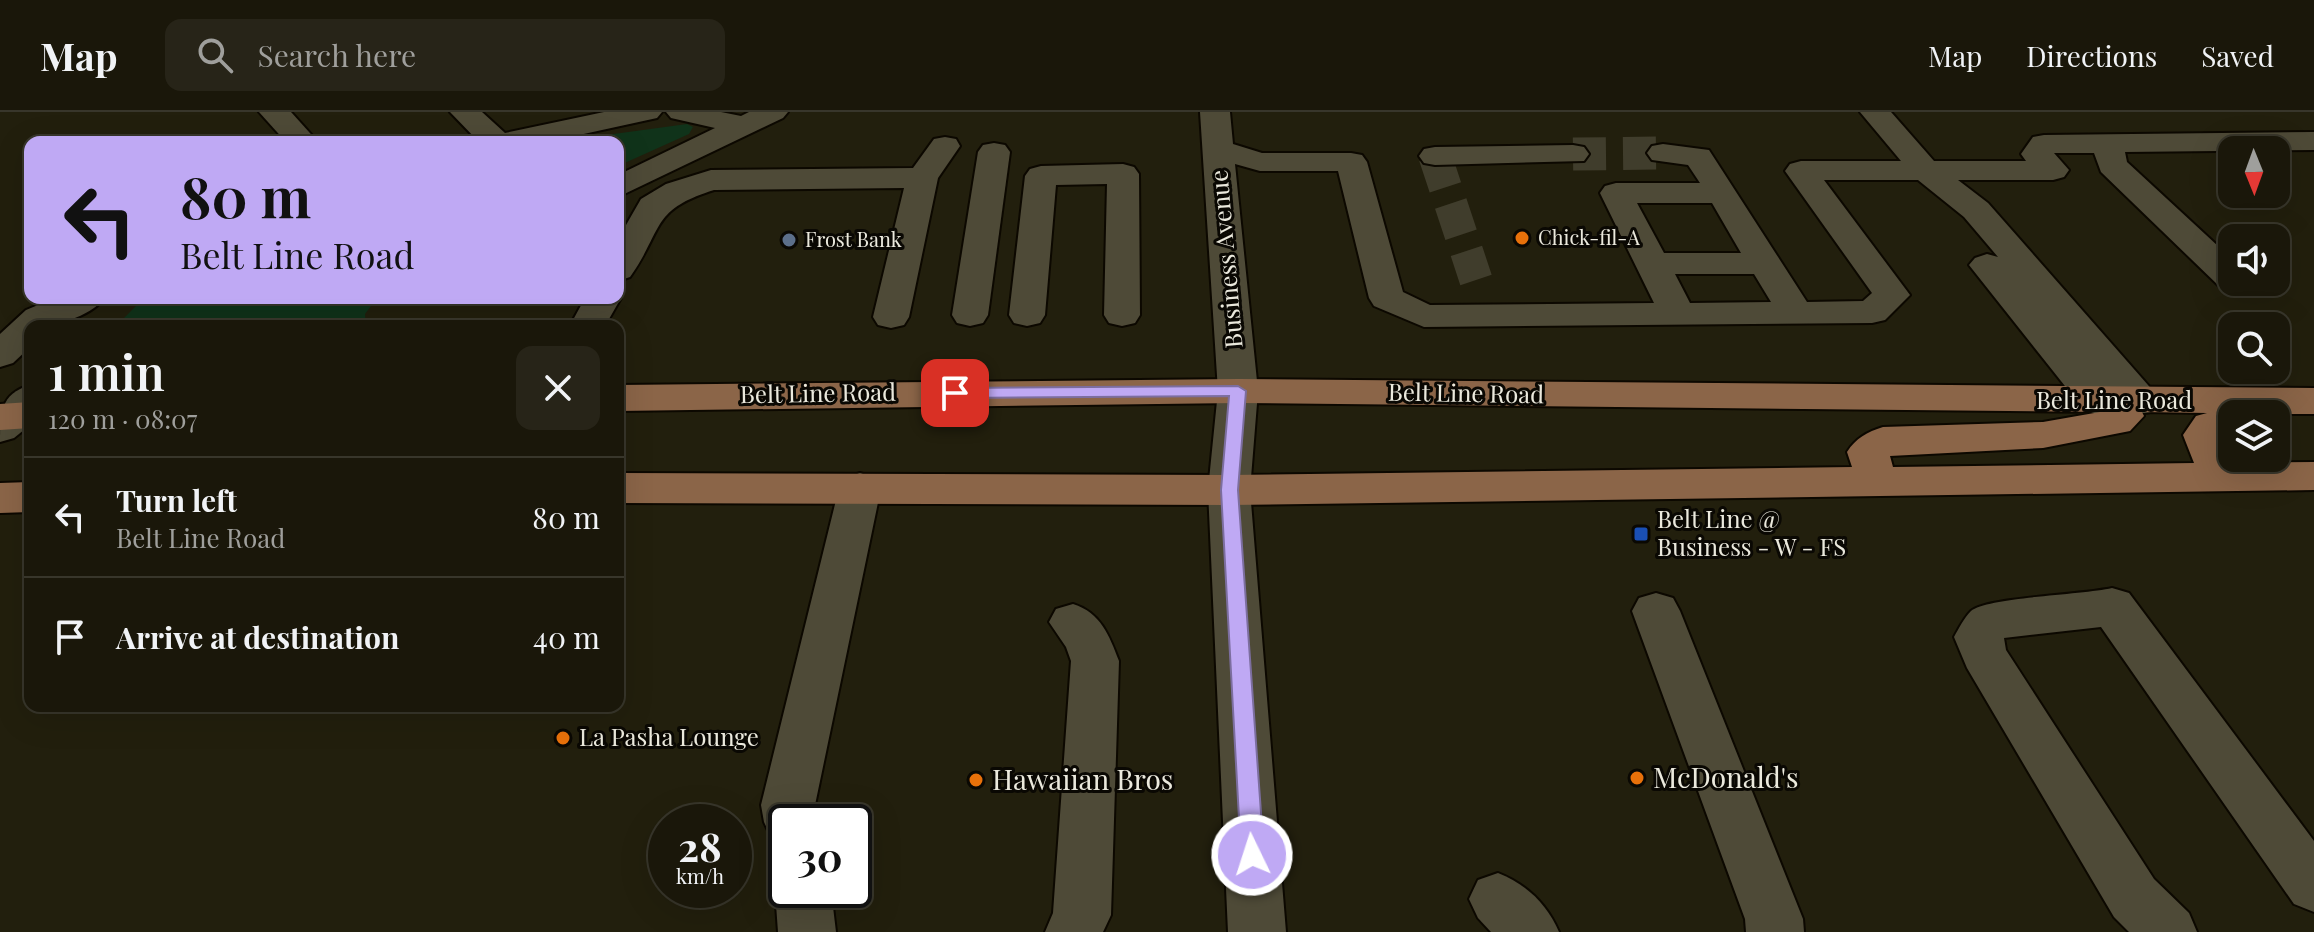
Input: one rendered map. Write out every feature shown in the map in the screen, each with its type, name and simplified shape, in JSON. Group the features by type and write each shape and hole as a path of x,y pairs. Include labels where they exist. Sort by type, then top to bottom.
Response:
{"main road":[{"name":"Belt Line Road","path":"624,398 1238,391 2141,402 2314,401"},
{"path":"1877,482 1868,452 1883,441 2043,435 2085,430 2116,422 2141,402"},
{"path":"2218,425 2210,425 2203,435 2218,471"},
{"path":"2290,425 2314,425"},
{"path":"2218,472 2221,478"},
{"path":"624,488 1229,490 2314,476"},
{"path":"0,498 24,497"}],"street":[{"path":"274,112 297,136"},
{"path":"465,112 491,136"},
{"path":"533,136 647,112"},
{"path":"681,112 744,126"},
{"path":"624,184 773,112"},
{"path":"1200,112 1228,112"},
{"name":"Business Avenue","path":"1215,112 1238,391 1229,490 1257,932"},
{"path":"1875,112 1926,171 1976,210 2141,402"},
{"path":"1218,149 1260,162 1351,162 1387,298 1424,316 1872,312 1892,295 1801,171 2053,170 2037,154 2044,144 2314,141"},
{"path":"2172,142 2218,153"},
{"path":"2107,143 2112,165 2218,264"},
{"path":"891,317 922,178 945,146"},
{"path":"970,315 994,152"},
{"path":"1663,153 1698,157 1796,313"},
{"path":"1435,156 1573,154"},
{"path":"2290,160 2314,160"},
{"path":"1926,171 1938,206 2098,401"},
{"path":"1027,315 1041,176 1123,174 1122,315"},
{"path":"624,259 653,206 677,191 711,180 922,178"},
{"path":"1678,314 1616,193 1722,193"},
{"path":"1652,264 1766,263"},
{"path":"1476,280 1488,315"},
{"path":"37,320 72,304"},
{"path":"0,355 24,332"},
{"path":"788,804 860,488"},
{"path":"2168,932 2134,898 1984,655 1978,637 1990,622 2020,617 2078,616 2112,606 2314,886"},
{"path":"1656,611 1774,919 1775,932"},
{"path":"1073,622 1087,639 1095,661 1082,915 1074,932"},
{"path":"805,908 807,932"}],"green space":[{"path":"687,124 693,127 689,134 624,163 624,136 599,136"},
{"path":"138,304 372,304 365,314 366,320 122,320"}],"tunnel":[{"path":"1573,154 1663,153"},
{"path":"1435,156 1476,280"}],"place":[{"name":"Chick-fil-A","path":"1522,238"},
{"name":"Frost Bank","path":"789,240"},
{"name":"Belt Line @ Business - W - FS","path":"1641,534"},
{"name":"La Pasha Lounge","path":"563,738"},
{"name":"McDonald's","path":"1637,778"},
{"name":"Hawaiian Bros","path":"976,780"}],"route":[{"path":"955,393 1238,391 1229,490 1252,855"}]}
